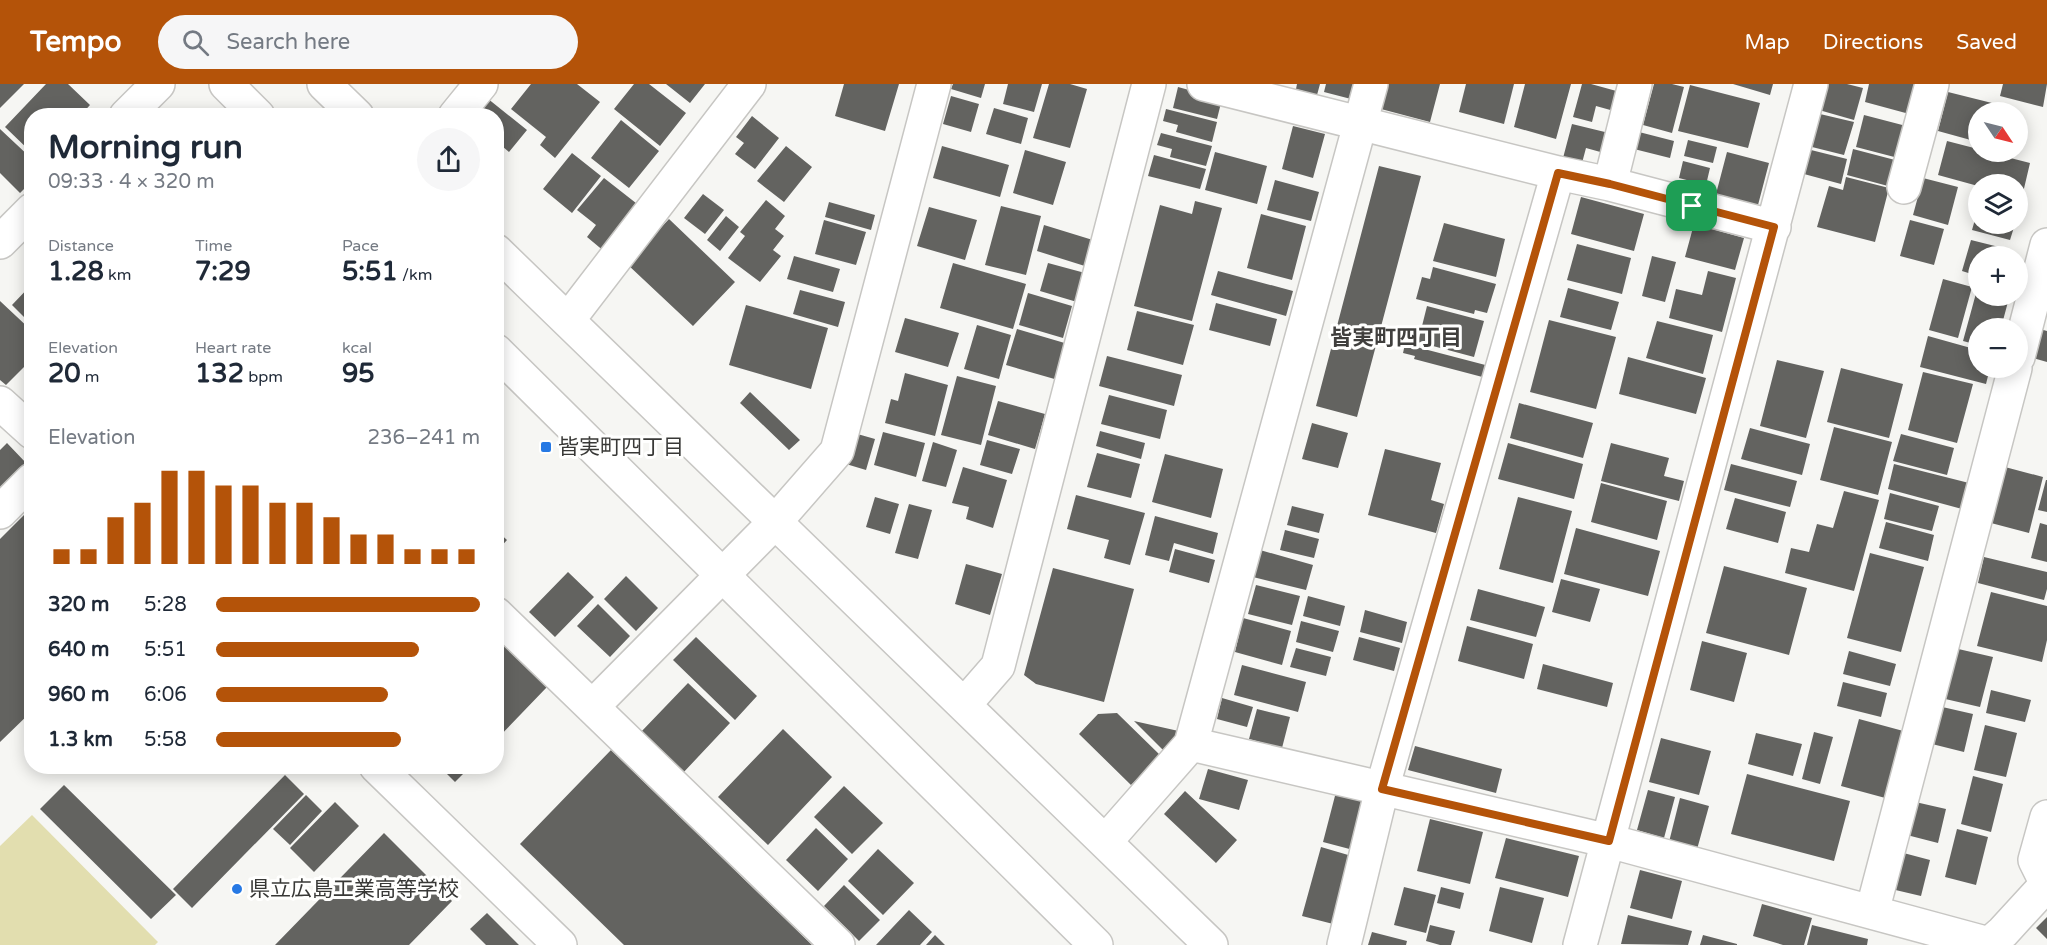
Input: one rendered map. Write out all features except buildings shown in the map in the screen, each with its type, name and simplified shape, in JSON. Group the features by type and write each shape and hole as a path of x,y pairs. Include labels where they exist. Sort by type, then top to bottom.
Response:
{"street":[{"path":"134,108 158,84"},
{"path":"226,84 250,108"},
{"path":"324,84 349,108"},
{"path":"462,108 481,84"},
{"path":"568,320 749,84"},
{"path":"592,706 775,522 837,451 934,84"},
{"path":"964,705 998,666 1149,84"},
{"path":"1204,84 1610,184 1774,227"},
{"path":"1105,842 1191,744 1371,84"},
{"path":"1610,184 1635,84"},
{"path":"1580,945 1811,84"},
{"path":"1904,187 1932,84"},
{"path":"1344,945 1382,789 1558,173"},
{"path":"0,242 24,218"},
{"path":"2028,318 2047,245"},
{"path":"504,259 1211,945"},
{"path":"504,359 1095,945"},
{"path":"1872,912 2012,378"},
{"path":"0,403 24,425"},
{"path":"0,512 24,488"},
{"path":"504,622 838,945"},
{"path":"1191,744 1609,841 1988,945 2047,884 2035,860 2047,817"},
{"path":"384,774 560,945"}],"shaded area":[{"path":"32,815 158,942 155,945 0,945 0,846"}],"place":[{"name":"皆実町四丁目","path":"546,447"},
{"name":"県立広島工業高等学校","path":"237,889"}],"district":[{"name":"皆実町四丁目","path":"1396,338"}],"route":[{"path":"1558,173 1692,206 1774,227 1609,841 1382,789 1558,173"}]}
